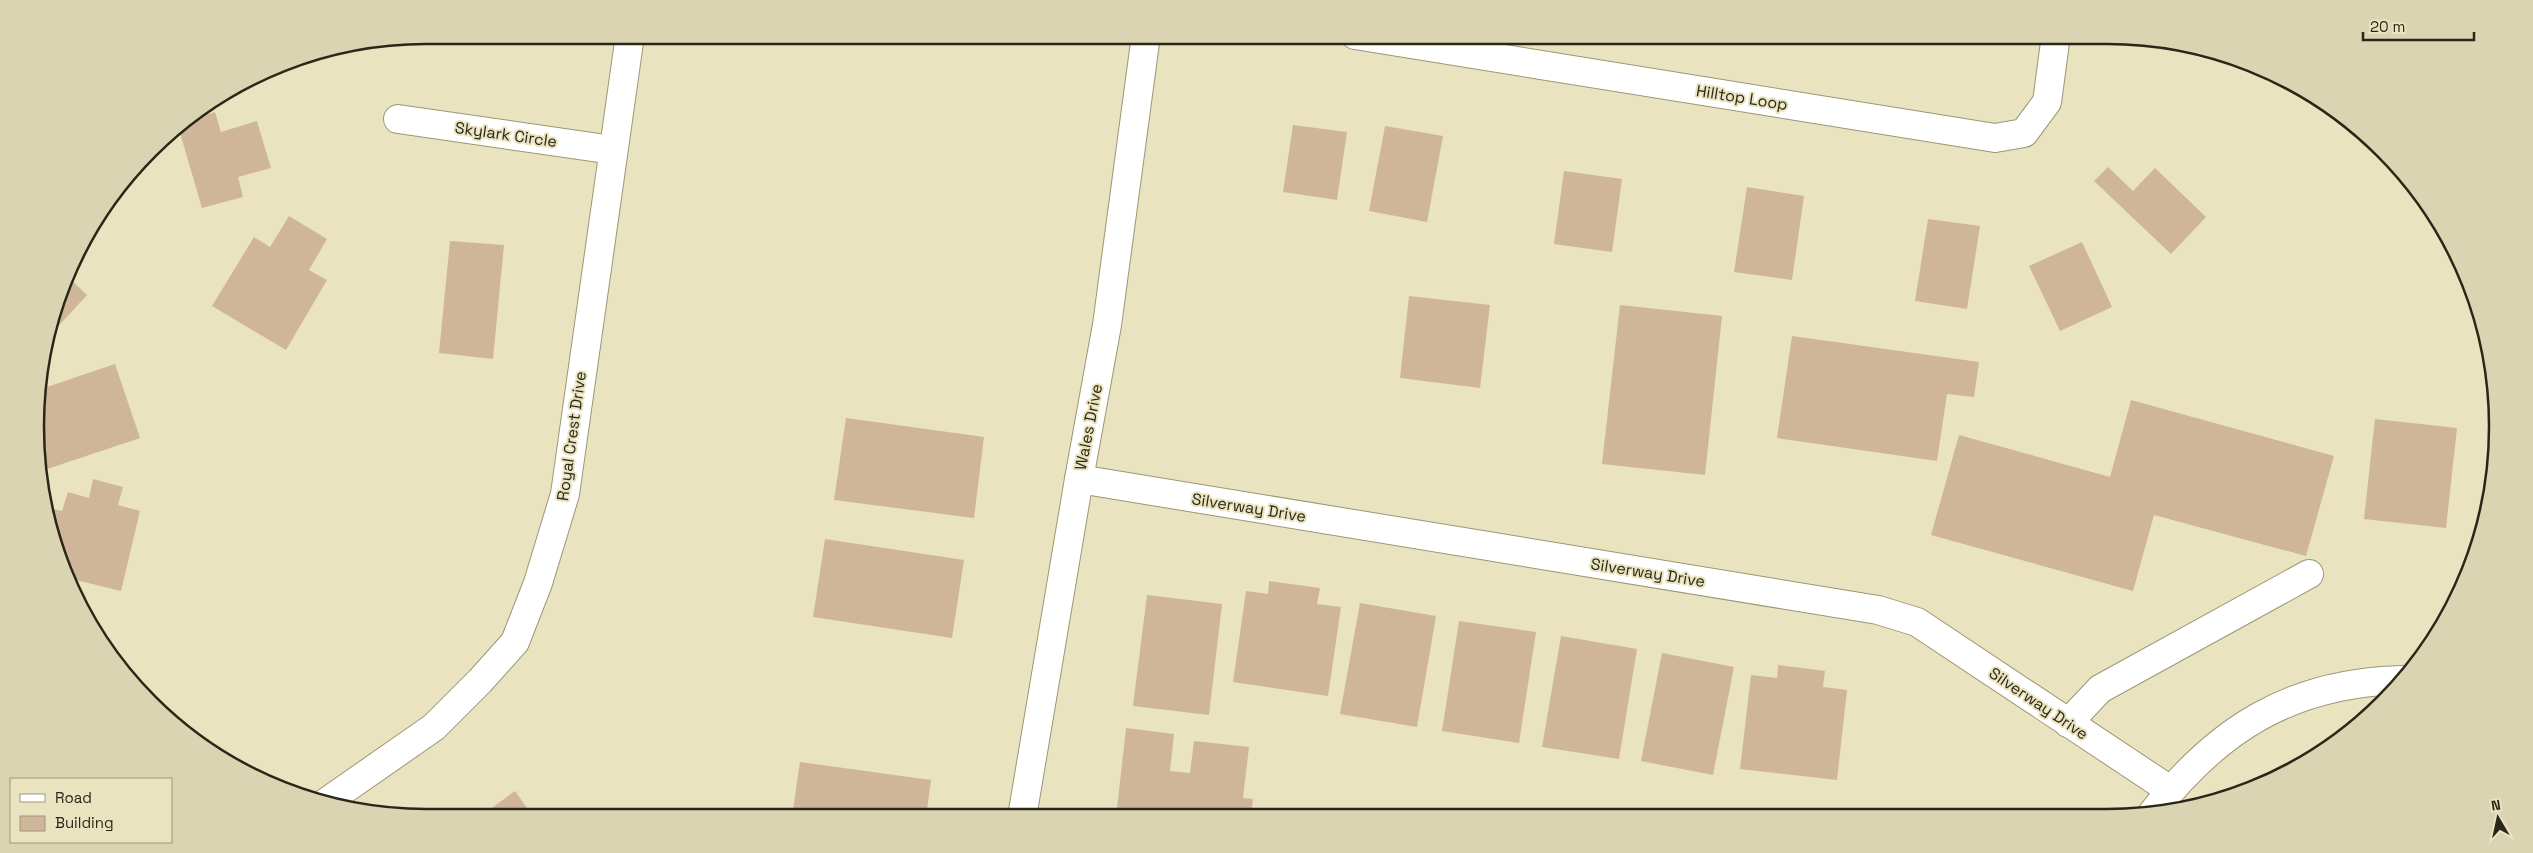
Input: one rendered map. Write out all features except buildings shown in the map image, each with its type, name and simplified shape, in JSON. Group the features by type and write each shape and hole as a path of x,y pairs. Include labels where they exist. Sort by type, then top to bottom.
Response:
{"street":[{"name":"Royal Crest Drive","path":"332,797 434,727 480,681 515,642 538,583 565,494 629,44"},
{"name":"Wales Drive","path":"1023,809 1107,325 1145,44"},
{"name":"Hilltop Loop","path":"1411,44 1995,138 2024,133 2047,102 2055,44"},
{"name":"Skylark Circle","path":"398,119 613,150"},
{"name":"Silverway Drive","path":"1079,479 1878,610 1917,622 2170,790"},
{"path":"2068,722 2100,689 2309,574"},
{"path":"2158,806 2170,790 2209,750 2245,723 2272,708 2334,687 2378,680 2393,680"}]}
